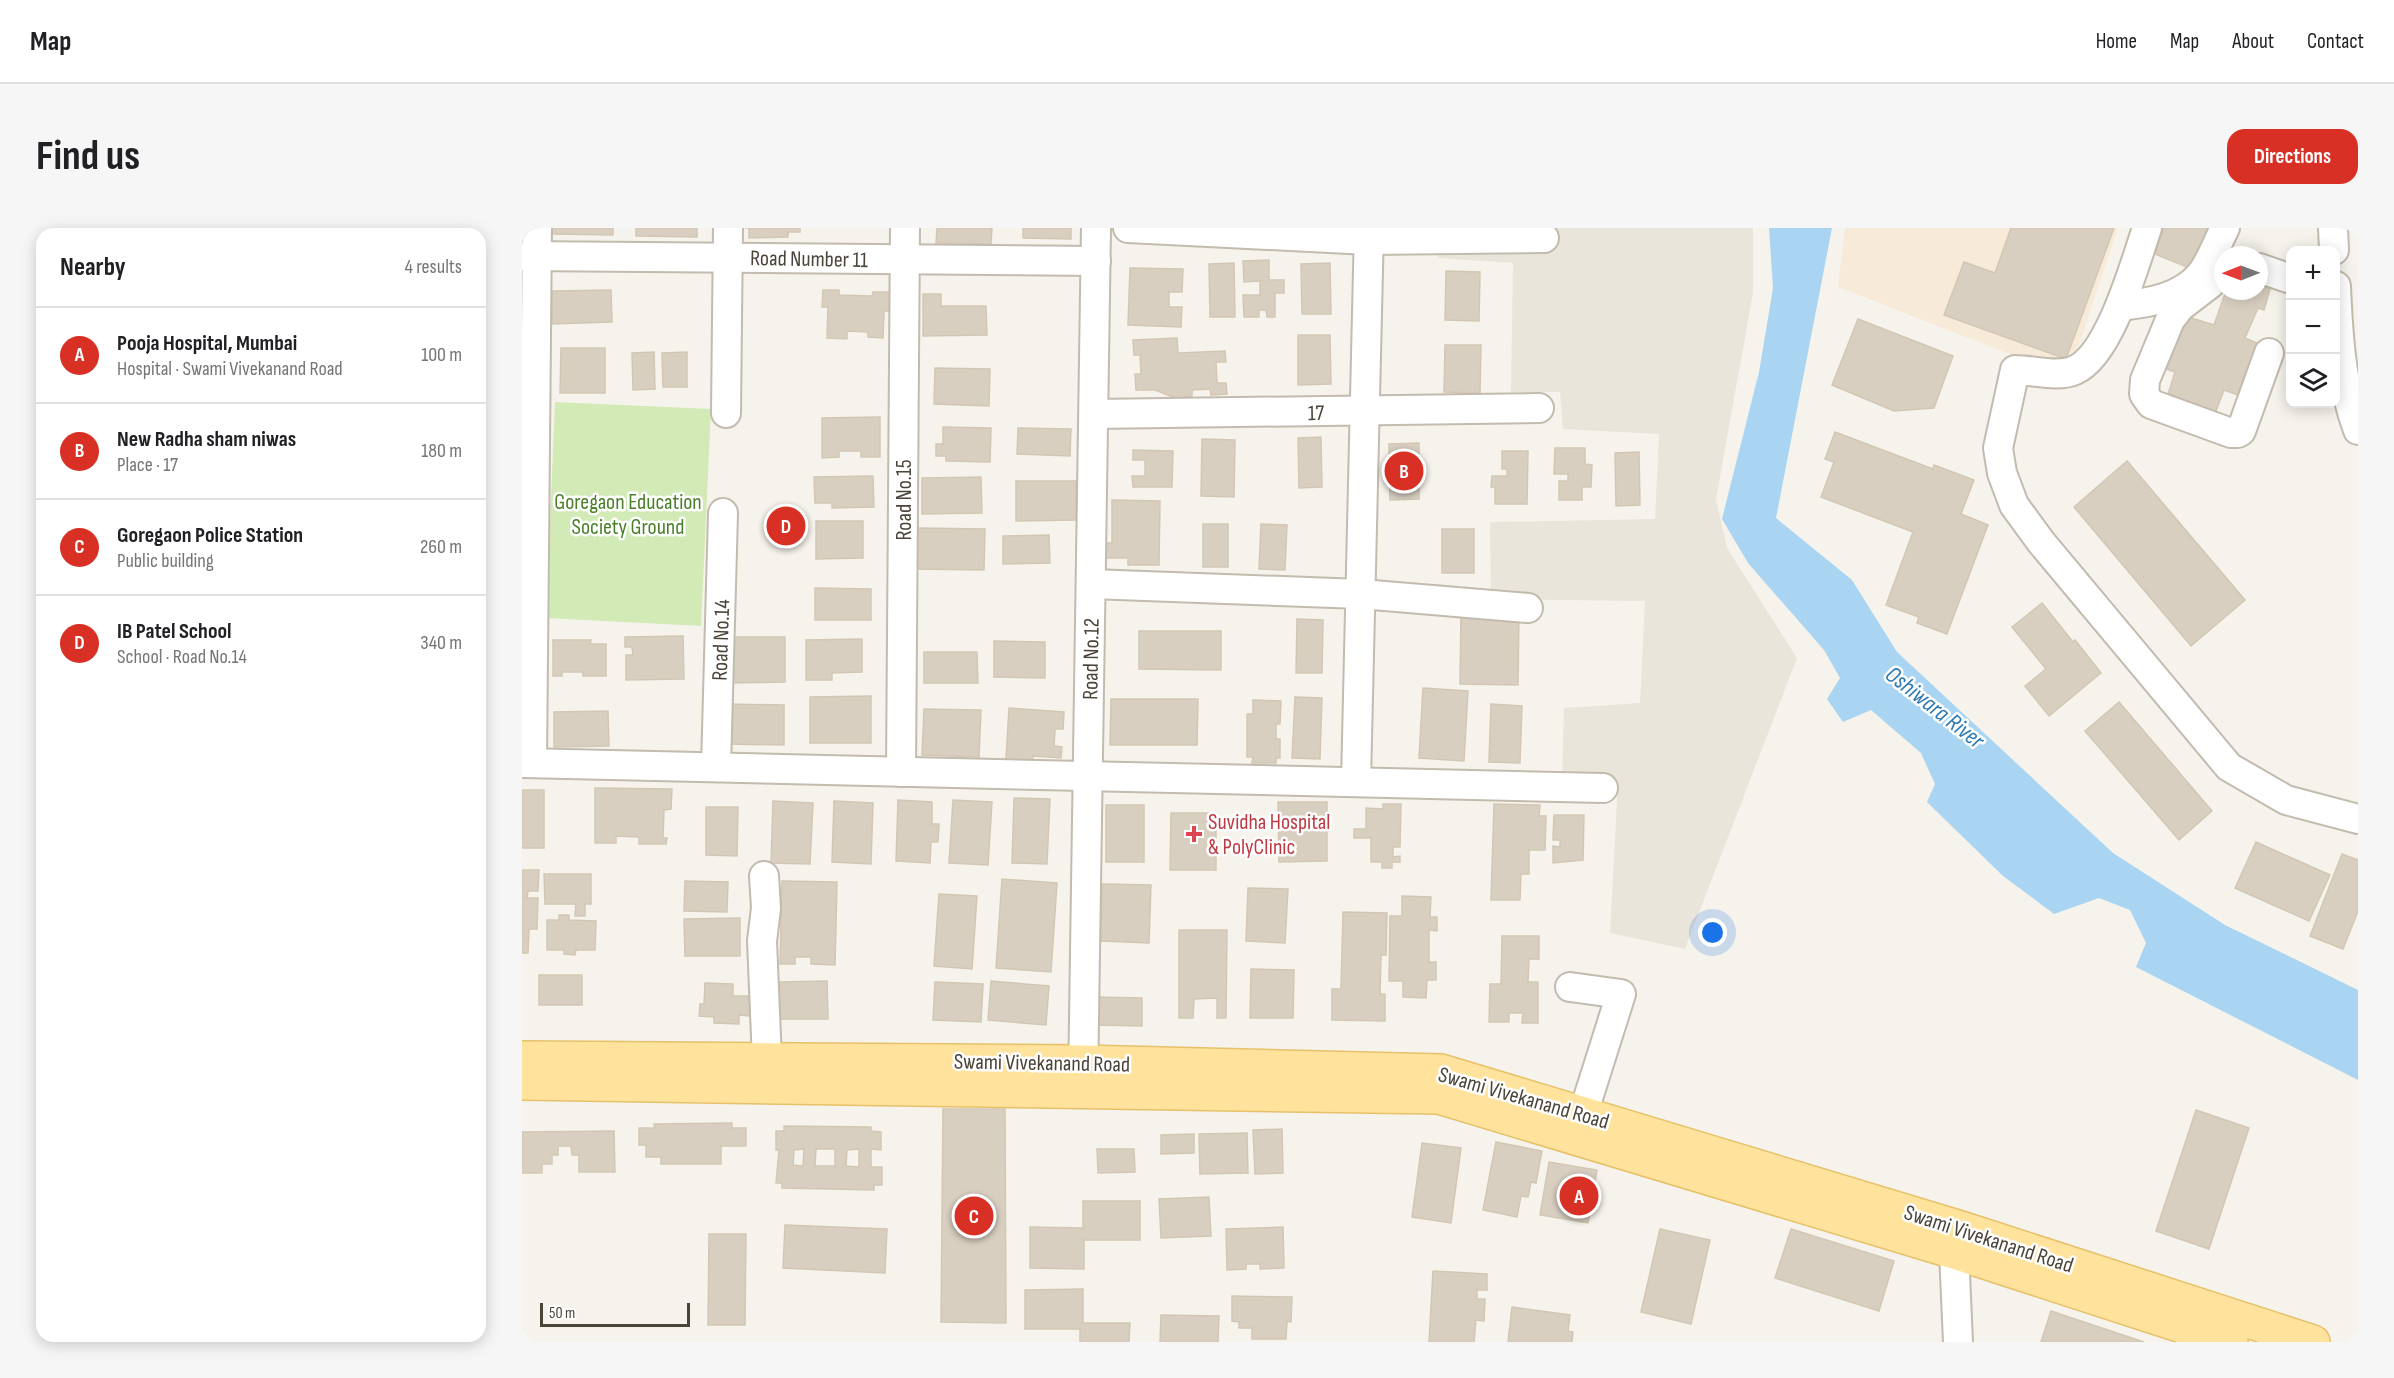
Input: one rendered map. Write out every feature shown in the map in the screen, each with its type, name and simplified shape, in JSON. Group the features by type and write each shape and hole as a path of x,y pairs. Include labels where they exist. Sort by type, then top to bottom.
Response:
{"main road":[{"name":"Swami Vivekanand Road","path":"522,1058 767,1060 1083,1076 1431,1096 1532,1111 1583,1114 1957,1240 2231,1342"},
{"name":"Swami Vivekanand Road","path":"522,1083 1083,1076"},
{"name":"Swami Vivekanand Road","path":"1532,1111 1957,1240 2313,1342"}],"street":[{"path":"726,413 728,228"},
{"name":"Road No.15","path":"901,772 905,228"},
{"name":"Road No.12","path":"1083,1076 1096,228"},
{"path":"1128,228 1544,238"},
{"path":"2147,228 2120,306 2098,350 2076,370 2063,374 2015,370 1998,448 2002,473 2014,505 2041,542 2229,767 2286,800 2358,819"},
{"path":"2120,306 2161,299 2193,282 2202,272 2225,228"},
{"path":"2235,246 2242,228"},
{"path":"2333,228 2334,246"},
{"path":"1356,782 1369,234"},
{"path":"532,246 527,763 1603,788"},
{"name":"Road Number 11","path":"532,246 728,258 1096,261"},
{"path":"2268,271 2286,277"},
{"path":"2214,279 2180,307 2170,320 2145,380 2144,394 2147,400 2151,404 2231,433 2238,433 2241,431 2269,353"},
{"path":"2337,300 2338,336 2350,410 2358,430"},
{"name":"17","path":"1094,414 1539,408"},
{"name":"Road No.14","path":"716,767 723,513"},
{"path":"1091,584 1361,594 1528,608"},
{"path":"764,876 765,908 762,941 767,1060"},
{"path":"1570,987 1622,994 1583,1114"},
{"path":"1957,1240 1958,1342"}],"shaded area":[{"path":"1439,228 1753,228 1753,293 1716,499 1727,548 1797,658 1685,949 1610,933 1618,782 1562,779 1564,708 1640,703 1645,601 1491,599 1490,522 1655,519 1659,434 1563,429 1560,392 1511,392 1513,263 1438,258"},
{"path":"1845,228 2118,228 2077,351 2030,362 1838,287"}],"green space":[{"name":"Goregaon Education Society Ground","path":"555,402 711,409 701,626 546,618"}],"water":[{"name":"Oshiwara River","path":"1769,228 1832,228 1776,518 1852,580 1897,652 2113,853 2225,925 2358,990 2358,1080 2136,967 2146,943 2130,910 2099,898 2054,914 2003,876 1927,802 1935,784 1921,753 1871,710 1843,722 1827,699 1840,678 1824,650 1748,563 1722,519 1759,372 1773,288"}],"building":[{"path":"551,228 613,228 613,235 551,234"},
{"path":"636,228 697,228 697,237 636,236"},
{"path":"749,228 800,228 800,232 788,232 788,237 749,238"},
{"path":"937,228 992,228 991,244 936,243"},
{"path":"1023,228 1071,228 1071,239 1023,238"},
{"path":"2011,228 2114,228 2066,359 1944,315 1964,262 1995,273"},
{"path":"2164,228 2214,228 2197,271 2155,254"},
{"path":"1269,260 1269,280 1284,280 1284,293 1275,293 1275,317 1267,317 1266,310 1259,310 1259,317 1244,317 1243,295 1260,295 1260,281 1244,282 1243,261"},
{"path":"1234,263 1235,317 1210,317 1209,264"},
{"path":"1330,263 1331,314 1302,314 1301,264"},
{"path":"1130,268 1183,269 1182,292 1169,292 1169,307 1182,307 1181,327 1128,325"},
{"path":"1446,271 1480,272 1479,321 1445,320"},
{"path":"611,290 612,322 552,324 552,291"},
{"path":"823,290 839,290 839,295 872,296 873,292 894,292 893,311 884,311 883,338 868,337 868,332 847,331 847,339 827,338 828,307 822,307"},
{"path":"923,294 941,294 941,306 986,306 987,335 923,336"},
{"path":"2223,300 2267,300 2264,310 2258,308 2245,338 2257,343 2238,395 2224,390 2216,411 2168,394 2175,372 2166,369 2185,316 2214,325"},
{"path":"1858,319 1953,356 1934,408 1894,411 1832,385"},
{"path":"1298,335 1330,335 1331,384 1298,385"},
{"path":"1177,338 1178,353 1225,351 1226,362 1216,362 1217,383 1226,383 1227,394 1211,395 1210,389 1192,390 1192,396 1178,399 1155,390 1136,390 1135,374 1141,374 1140,355 1134,355 1133,340"},
{"path":"1445,345 1481,345 1480,393 1444,392"},
{"path":"561,348 605,348 605,393 560,393"},
{"path":"654,352 655,389 633,390 632,353"},
{"path":"687,352 687,387 663,387 662,353"},
{"path":"935,368 990,369 989,406 934,404"},
{"path":"880,417 880,457 861,457 861,451 839,451 839,457 822,458 822,418"},
{"path":"943,427 991,428 990,462 946,461 946,456 936,456 936,444 943,444"},
{"path":"1018,428 1071,429 1070,456 1017,454"},
{"path":"1835,432 1933,469 1934,465 1974,480 1961,514 1988,525 1947,634 1917,623 1919,617 1886,605 1913,532 1821,497 1834,462 1825,459"},
{"path":"1321,437 1322,487 1299,488 1298,438"},
{"path":"1202,439 1235,440 1234,497 1201,496"},
{"path":"1419,443 1419,499 1390,500 1389,444"},
{"path":"1555,448 1585,448 1585,464 1592,465 1591,487 1582,487 1582,500 1559,500 1559,481 1568,481 1568,474 1554,474"},
{"path":"1133,450 1173,451 1172,487 1133,487 1132,476 1145,476 1145,460 1133,460"},
{"path":"1502,451 1528,451 1527,504 1495,504 1495,487 1491,487 1492,476 1507,476 1507,469 1502,469"},
{"path":"1639,452 1640,505 1616,506 1615,453"},
{"path":"2127,461 2245,600 2191,646 2074,507"},
{"path":"873,476 874,507 832,508 832,503 815,503 814,477"},
{"path":"981,477 982,513 922,514 922,478"},
{"path":"1016,481 1076,481 1076,520 1016,521"},
{"path":"1112,500 1160,501 1159,565 1128,565 1128,558 1105,558 1105,543 1112,543"},
{"path":"816,521 863,521 863,558 816,559"},
{"path":"1203,524 1228,524 1228,567 1203,567"},
{"path":"1261,524 1287,525 1285,570 1259,569"},
{"path":"917,528 985,529 984,570 916,569"},
{"path":"1442,529 1474,529 1474,573 1442,573"},
{"path":"1049,535 1050,563 1003,564 1003,536"},
{"path":"815,588 871,589 871,620 815,620"},
{"path":"2042,603 2101,673 2049,716 2025,686 2046,669 2012,627"},
{"path":"1461,612 1519,613 1518,685 1460,684"},
{"path":"1297,619 1323,620 1322,673 1296,673"},
{"path":"1139,631 1221,631 1221,670 1139,669"},
{"path":"683,636 684,679 626,680 626,655 633,655 632,647 625,647 625,637"},
{"path":"729,637 785,637 785,682 729,683"},
{"path":"862,639 862,672 832,673 832,680 806,680 806,640"},
{"path":"553,640 591,640 590,644 606,644 606,676 583,676 583,672 562,672 562,676 553,676"},
{"path":"994,641 1045,642 1045,678 994,677"},
{"path":"924,652 977,652 978,683 924,683"},
{"path":"1423,688 1468,691 1464,761 1419,758"},
{"path":"871,696 871,743 810,743 810,697"},
{"path":"1295,697 1322,698 1320,759 1292,758"},
{"path":"1111,699 1198,699 1197,745 1110,745"},
{"path":"1253,700 1281,701 1280,724 1276,724 1276,739 1280,739 1280,758 1276,758 1276,763 1252,763 1253,757 1247,757 1247,714 1253,714"},
{"path":"2119,702 2212,811 2179,840 2085,731"},
{"path":"727,704 784,705 784,745 727,744"},
{"path":"1491,704 1522,706 1520,763 1489,762"},
{"path":"1009,708 1064,712 1063,729 1055,729 1054,746 1062,747 1061,758 1033,756 1032,761 1006,759"},
{"path":"924,709 981,710 979,757 922,755"},
{"path":"608,711 609,746 554,747 554,712"},
{"path":"595,788 672,789 671,809 664,810 663,838 667,838 666,844 639,844 639,837 616,836 616,843 595,843"},
{"path":"522,790 544,790 544,848 522,848"},
{"path":"1014,798 1050,799 1047,864 1012,863"},
{"path":"898,800 932,802 932,824 939,824 938,842 931,842 930,863 896,861"},
{"path":"953,800 992,802 988,865 949,863"},
{"path":"773,801 813,803 810,864 771,863"},
{"path":"834,801 873,803 871,864 832,862"},
{"path":"1278,802 1327,802 1327,861 1279,862"},
{"path":"1383,804 1401,804 1400,847 1393,847 1393,857 1400,856 1400,862 1392,862 1392,868 1382,868 1382,862 1371,862 1371,838 1354,838 1354,829 1366,829 1366,808 1383,809"},
{"path":"1494,804 1540,805 1539,816 1546,816 1545,850 1529,850 1529,874 1521,874 1520,900 1491,900"},
{"path":"1106,805 1144,805 1144,862 1106,862"},
{"path":"706,807 738,807 737,856 706,855"},
{"path":"1171,813 1216,813 1216,870 1170,870"},
{"path":"1554,815 1584,815 1583,860 1553,863 1553,846 1560,847 1560,840 1553,840"},
{"path":"2256,842 2330,875 2309,921 2235,888"},
{"path":"2342,854 2358,860 2358,911 2343,949 2310,936"},
{"path":"522,870 539,870 538,891 528,891 527,898 538,898 537,929 529,929 528,953 522,953"},
{"path":"544,874 591,874 591,904 585,904 585,916 575,916 576,904 545,904"},
{"path":"1002,879 1057,883 1051,972 996,968"},
{"path":"685,881 728,882 727,912 684,911"},
{"path":"782,881 837,882 835,965 811,964 811,957 795,957 795,964 780,964"},
{"path":"1102,884 1151,885 1149,943 1101,941"},
{"path":"1248,888 1288,889 1285,943 1246,941"},
{"path":"939,894 977,896 972,969 934,966"},
{"path":"1402,896 1431,897 1430,917 1437,917 1437,931 1429,930 1429,962 1436,962 1436,980 1427,980 1426,998 1403,997 1403,981 1389,981 1390,916 1402,916"},
{"path":"1343,912 1387,913 1386,955 1381,955 1380,994 1385,994 1385,1021 1332,1020 1332,989 1341,989"},
{"path":"559,915 569,915 569,920 596,921 595,950 576,950 575,955 564,954 564,950 547,950 547,920 559,920"},
{"path":"740,918 740,956 685,956 684,919"},
{"path":"1179,930 1227,930 1226,1018 1217,1018 1217,998 1194,999 1193,1018 1179,1018"},
{"path":"1502,936 1539,936 1539,959 1529,959 1528,982 1538,982 1538,1023 1522,1023 1523,1013 1509,1013 1509,1022 1489,1022 1490,984 1501,984"},
{"path":"1251,969 1294,970 1293,1018 1250,1018"},
{"path":"539,975 582,975 582,1005 539,1005"},
{"path":"827,981 828,1019 779,1019 778,982"},
{"path":"991,981 1049,986 1046,1025 988,1020"},
{"path":"935,982 983,984 981,1022 933,1020"},
{"path":"705,983 733,984 733,996 751,996 750,1016 739,1015 739,1024 714,1023 714,1017 699,1016 700,1004 704,1004"},
{"path":"1097,997 1142,998 1142,1026 1096,1025"},
{"path":"943,1109 1005,1109 1006,1323 941,1322"},
{"path":"2196,1110 2249,1128 2209,1249 2156,1231"},
{"path":"732,1123 732,1128 746,1128 746,1146 721,1146 721,1164 661,1164 661,1157 646,1157 646,1145 639,1145 639,1128 655,1128 654,1124"},
{"path":"784,1126 871,1127 871,1131 881,1132 881,1150 871,1149 871,1167 882,1167 882,1185 874,1185 874,1190 782,1188 782,1183 776,1183 779,1150 776,1150 776,1131 784,1131","holes":["804,1149 803,1166 793,1165 794,1150","816,1149 835,1149 835,1166 815,1166","859,1149 859,1167 846,1166 847,1150"]},
{"path":"1282,1129 1283,1173 1255,1174 1253,1130"},
{"path":"614,1131 615,1172 579,1172 579,1155 572,1155 571,1146 558,1146 558,1155 552,1155 552,1164 542,1164 542,1173 522,1173 522,1132"},
{"path":"1247,1133 1248,1173 1200,1174 1199,1134"},
{"path":"1194,1134 1194,1153 1161,1154 1161,1135"},
{"path":"1496,1142 1542,1151 1536,1183 1531,1182 1528,1197 1521,1196 1517,1217 1483,1210"},
{"path":"1422,1143 1461,1148 1451,1223 1412,1217"},
{"path":"1097,1149 1134,1149 1135,1172 1098,1173"},
{"path":"1549,1162 1597,1170 1588,1223 1540,1215"},
{"path":"1209,1197 1211,1236 1161,1238 1159,1199"},
{"path":"1083,1201 1140,1201 1140,1240 1084,1240 1084,1269 1030,1268 1030,1227 1083,1228"},
{"path":"785,1225 887,1229 885,1273 783,1268"},
{"path":"1283,1227 1284,1268 1260,1269 1260,1264 1246,1264 1246,1269 1227,1270 1226,1229"},
{"path":"1660,1229 1710,1240 1691,1324 1641,1312"},
{"path":"1791,1229 1894,1261 1879,1311 1775,1278"},
{"path":"709,1234 746,1234 745,1325 708,1325"},
{"path":"1433,1271 1487,1274 1487,1290 1477,1290 1477,1299 1485,1299 1484,1321 1476,1320 1474,1342 1429,1342"},
{"path":"1083,1289 1083,1323 1130,1323 1129,1342 1080,1342 1080,1329 1025,1329 1025,1290"},
{"path":"1232,1296 1292,1297 1291,1322 1287,1321 1286,1339 1252,1339 1252,1328 1239,1328 1239,1322 1232,1321"},
{"path":"1512,1307 1570,1315 1568,1331 1573,1332 1572,1342 1508,1342"},
{"path":"2051,1311 2144,1342 2041,1342"},
{"path":"1161,1315 1219,1316 1218,1342 1160,1342"}],"place":[{"name":"New Radha sham niwas","path":"1404,471"},
{"name":"IB Patel School","path":"786,526"},
{"name":"Suvidha Hospital & PolyClinic","path":"1194,834"},
{"name":"Pooja Hospital, Mumbai","path":"1579,1196"},
{"name":"Goregaon Police Station","path":"974,1216"}]}
